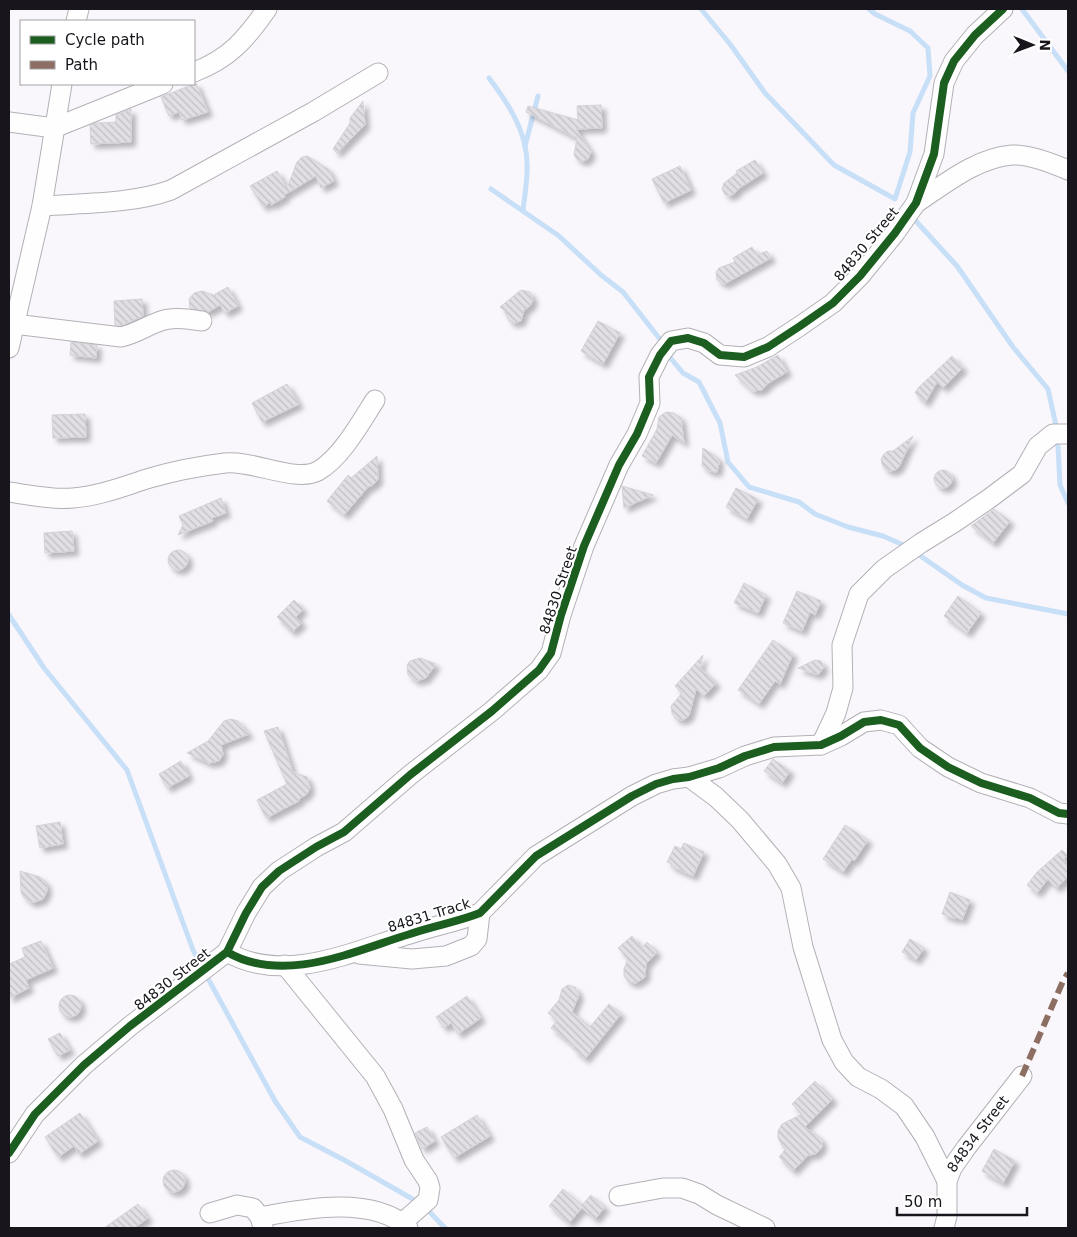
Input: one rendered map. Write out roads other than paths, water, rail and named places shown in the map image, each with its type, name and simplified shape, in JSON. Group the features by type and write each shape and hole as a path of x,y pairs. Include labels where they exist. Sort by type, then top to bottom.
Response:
{"street":[{"path":"195,71 229,54 251,32 267,9"},
{"name":"84830 Street","path":"9,1153 35,1114 84,1065 130,1026 227,952 246,913 262,887 278,872 316,847 344,832 410,775 492,711 539,670 551,653 561,615 584,546 650,403 649,376 660,355 671,341 688,338 704,343 720,355 744,357 768,347 800,326 840,296 860,276 895,233 916,203 934,154 944,83 954,61 975,35 1003,9"},
{"path":"42,206 139,198 171,190 378,73"},
{"path":"9,348 14,324 15,289 42,206 62,85"},
{"path":"9,122 54,128 161,85"},
{"path":"916,203 981,162 989,160 1014,155 1047,162 1068,170"},
{"path":"14,324 120,337 134,334 159,321 180,318 202,320"},
{"path":"9,492 43,498 70,499 95,496 152,478 227,463 248,464 305,475 318,471 333,458 352,436 375,400"},
{"path":"820,745 836,712 843,688 842,645 859,594 884,569 955,522 1022,474 1038,446 1053,434 1068,434"},
{"path":"820,745 841,736 864,722 881,720 890,722 899,725 920,748 948,767 981,783 1030,798 1059,813 1068,814"},
{"name":"84831 Track","path":"227,952 240,959 260,965 285,966 307,964 355,953 382,942 480,913 536,856 632,796 656,784 719,768 745,756 774,747 820,745"},
{"path":"689,777 716,797 740,820 777,864 791,888 803,947 832,1040 844,1062 858,1077 881,1089 904,1106 925,1138 947,1181"},
{"path":"355,953 412,959 446,956 471,946 477,940 480,913"},
{"path":"210,1213 237,1205 253,1208 262,1222 301,1209 355,1208 380,1212 405,1226 428,1200 430,1188 428,1181 414,1160 393,1109 375,1076 285,966"},
{"name":"84834 Street","path":"944,1228 947,1181 952,1168 1022,1076"},
{"path":"619,1196 663,1188 682,1188 699,1194 717,1205 765,1228"}],"waterway":[{"path":"701,9 730,44 765,93 834,165 895,199 910,152 913,113 930,76 928,48 910,31 875,14 869,9"},
{"path":"1022,9 1068,71"},
{"path":"489,78 511,110 523,137 527,162 523,211"},
{"path":"525,146 538,96"},
{"path":"491,189 559,236 601,275 623,292 659,338"},
{"path":"914,219 957,266 1013,347 1048,389 1057,430"},
{"path":"668,355 683,373 699,382 720,423 728,462 749,487 799,502 815,514 848,527 883,536 908,547"},
{"path":"1058,446 1060,485 1068,503"},
{"path":"915,552 962,585 986,598 1068,614"},
{"path":"9,615 44,668 127,770 193,950 201,966"},
{"path":"205,973 275,1101 300,1137 423,1205 445,1228"}]}
